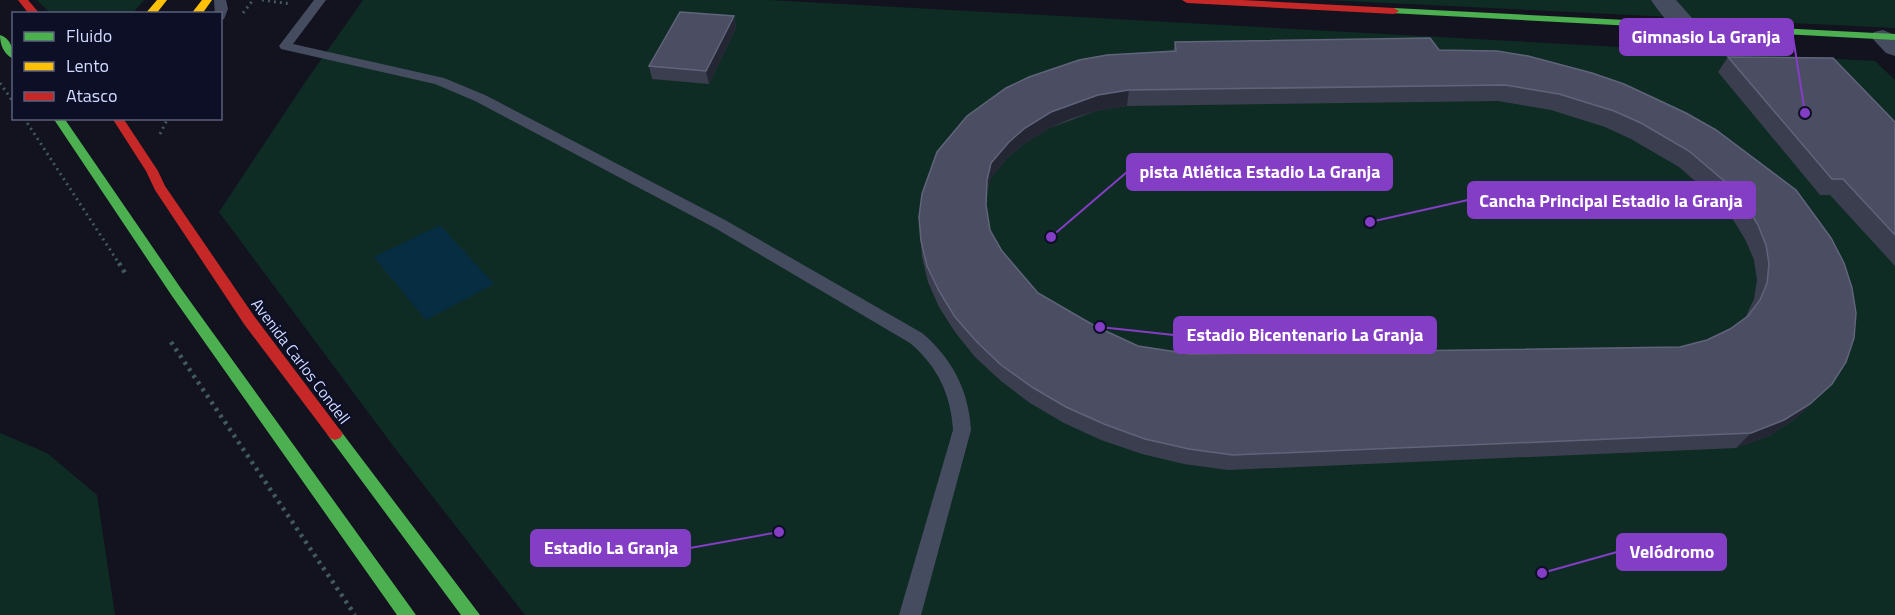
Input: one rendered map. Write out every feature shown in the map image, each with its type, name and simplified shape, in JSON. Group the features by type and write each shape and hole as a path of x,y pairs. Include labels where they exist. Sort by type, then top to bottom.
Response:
{"main road":[{"path":"23,0 32,12"},
{"path":"152,12 162,0"},
{"path":"198,12 207,0"},
{"path":"1187,0 1688,27 1891,41"},
{"path":"0,38 12,54"},
{"path":"62,120 177,293 407,615"},
{"name":"Avenida Carlos Condell","path":"118,120 132,139 159,188 249,320 471,615"},
{"path":"132,139 138,120"}],"street":[{"path":"1664,0 1688,27"}],"lane":[{"path":"317,3 285,46 439,81 480,98 720,224 916,338 930,350 950,378 957,394 962,430 910,615"}],"path":[{"path":"262,0 317,3"},
{"path":"0,82 12,100"},
{"path":"26,120 130,280"},
{"path":"170,339 355,615"}],"green space":[{"path":"37,0 144,0 134,12 49,12"},
{"path":"363,0 769,0 1875,61 1895,80 1895,615 525,615 391,443 219,212"},
{"path":"1326,0 1895,0 1895,28"},
{"path":"0,433 47,453 97,495 115,615 0,615"}],"water":[{"path":"440,225 494,284 426,320 374,257"}],"building":[{"path":"680,12 734,16 706,71 649,66"},
{"path":"1430,38 1439,50 1497,51 1528,56 1592,73 1624,84 1686,113 1716,130 1796,190 1831,238 1844,263 1852,288 1856,313 1854,338 1846,362 1832,384 1810,404 1784,420 1751,433 1233,455 1189,449 1145,439 1066,407 1001,365 955,317 927,266 921,241 919,217 922,194 937,152 967,116 1006,88 1029,77 1079,60 1107,55 1176,51 1175,42","holes":["1505,85 1559,94 1614,111 1641,123 1689,151 1730,186 1746,205 1758,225 1766,245 1769,264 1767,283 1760,300 1748,316 1730,329 1707,340 1680,347 1190,354 1138,346 1095,326 1038,293 1002,251 990,230 986,205 987,180 991,163 1025,128 1051,112 1098,95 1129,90"]},
{"path":"1728,57 1833,58 1895,122 1895,235 1843,179 1832,179"}],"traffic: fast":[{"path":"1394,11 1895,37"},
{"path":"0,38 12,53"},
{"path":"59,120 177,293 407,615"},
{"path":"335,434 471,615"}],"traffic: slow":[{"path":"152,12 162,0"},
{"path":"198,12 207,0"}],"traffic: jam":[{"path":"23,0 33,12"},
{"path":"1187,0 1394,11"},
{"path":"118,120 152,171 159,187 249,320 335,434"}],"place":[{"name":"Gimnasio La Granja","path":"1805,113"},
{"name":"Cancha Principal Estadio la Granja","path":"1370,222"},
{"name":"pista Atlética Estadio La Granja","path":"1051,237"},
{"name":"Estadio Bicentenario La Granja","path":"1100,327"},
{"name":"Estadio La Granja","path":"779,532"},
{"name":"Velódromo","path":"1542,573"}]}
